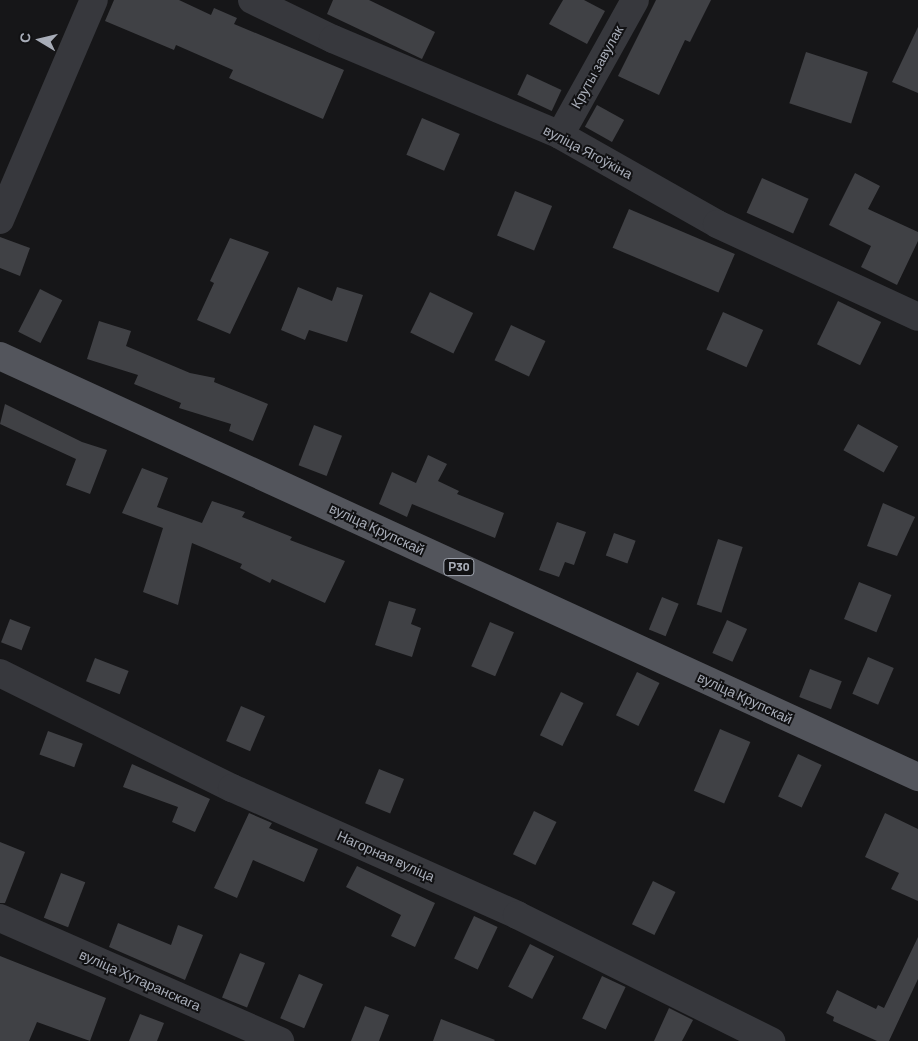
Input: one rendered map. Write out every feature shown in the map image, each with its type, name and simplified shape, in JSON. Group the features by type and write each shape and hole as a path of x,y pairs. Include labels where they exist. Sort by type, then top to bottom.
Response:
{"main road":[{"name":"вуліца Крупскай","path":"0,356 918,777"}],"street":[{"path":"0,220 94,0"},
{"name":"вуліца Ягоўкіна","path":"252,0 334,39 560,135 717,224 918,317"},
{"name":"Круты завулак","path":"560,135 635,0"},
{"name":"Нагорная вуліца","path":"0,672 232,788 518,916 738,1034 771,1041"},
{"name":"вуліца Хутаранскага","path":"0,918 280,1041"}],"building":[{"path":"114,0 179,0 211,15 214,8 237,18 234,24 344,70 323,119 229,78 233,70 176,45 174,50 105,21"},
{"path":"333,0 369,0 435,32 422,59 327,14"},
{"path":"563,0 584,0 605,11 587,44 549,24"},
{"path":"656,0 711,0 690,42 685,40 659,95 618,76"},
{"path":"918,27 918,93 892,82"},
{"path":"806,52 868,72 851,123 789,103"},
{"path":"527,74 561,90 552,111 517,95"},
{"path":"597,105 624,120 612,142 585,127"},
{"path":"422,118 460,134 444,171 406,155"},
{"path":"855,173 880,186 868,209 918,232 918,241 897,285 861,267 871,246 829,225"},
{"path":"762,178 809,199 793,233 747,213"},
{"path":"515,191 552,206 534,250 497,236"},
{"path":"629,209 735,254 718,293 613,248"},
{"path":"0,237 30,248 20,276 0,268"},
{"path":"230,238 269,252 230,334 197,320 214,283 210,281"},
{"path":"298,287 332,301 337,287 363,295 347,342 309,330 305,340 281,330"},
{"path":"40,289 62,300 40,343 18,332"},
{"path":"430,292 473,313 453,353 410,332"},
{"path":"838,301 881,322 860,365 817,344"},
{"path":"723,312 763,330 747,367 706,349"},
{"path":"99,321 131,331 126,346 190,373 215,378 214,382 268,404 253,441 229,431 231,424 179,408 181,403 134,384 138,375 87,359"},
{"path":"511,325 545,341 529,376 495,360"},
{"path":"5,404 82,442 107,450 90,494 66,485 76,459 0,424"},
{"path":"858,424 898,446 884,473 843,450"},
{"path":"314,425 342,436 327,476 299,465"},
{"path":"428,455 447,464 438,481 459,491 457,494 504,513 495,538 412,504 407,517 379,504 392,472 416,483"},
{"path":"142,468 168,478 157,507 202,523 212,501 245,512 242,517 292,537 290,540 345,561 325,603 272,579 270,583 240,568 242,564 192,543 178,605 143,592 163,528 122,513"},
{"path":"883,503 915,517 897,556 867,546"},
{"path":"557,522 586,532 574,565 565,562 559,577 539,570"},
{"path":"614,533 636,541 627,563 606,556"},
{"path":"718,539 743,547 721,613 697,605"},
{"path":"859,582 891,595 876,632 844,619"},
{"path":"662,597 679,604 666,636 649,629"},
{"path":"389,601 416,609 411,624 421,628 412,657 375,645"},
{"path":"10,619 31,627 22,650 1,642"},
{"path":"727,620 747,629 732,662 712,653"},
{"path":"490,622 514,632 495,676 471,666"},
{"path":"868,657 894,668 878,705 852,694"},
{"path":"95,658 129,671 120,694 86,681"},
{"path":"810,669 842,681 831,709 799,697"},
{"path":"637,672 659,683 638,726 616,715"},
{"path":"561,692 583,703 562,746 540,735"},
{"path":"241,706 265,716 250,751 226,741"},
{"path":"720,729 750,742 724,804 694,791"},
{"path":"48,731 83,744 74,767 39,754"},
{"path":"798,754 822,765 802,808 778,797"},
{"path":"132,764 210,799 195,832 172,822 178,807 123,787"},
{"path":"379,769 404,779 390,813 365,803"},
{"path":"534,811 556,822 535,865 513,854"},
{"path":"249,813 272,823 269,828 318,849 304,882 253,860 237,898 214,888"},
{"path":"885,813 918,829 918,901 891,889 899,873 865,857"},
{"path":"0,842 25,852 5,903 0,903"},
{"path":"357,866 435,903 415,947 391,936 401,915 346,887"},
{"path":"61,873 85,882 68,927 44,918"},
{"path":"653,881 675,892 654,935 632,924"},
{"path":"474,916 498,927 478,970 454,959"},
{"path":"118,923 171,945 178,925 203,935 185,980 109,947"},
{"path":"918,937 918,979 889,1041 877,1041 833,1021 834,1017 826,1013 837,990 876,1009 878,1005 884,1008"},
{"path":"530,944 554,956 532,999 508,987"},
{"path":"240,953 265,963 247,1008 222,998"},
{"path":"0,956 106,998 90,1041 37,1022 29,1041 0,1041"},
{"path":"299,974 323,984 304,1028 280,1018"},
{"path":"602,976 626,987 606,1030 582,1019"},
{"path":"365,1006 389,1015 379,1041 351,1041"},
{"path":"669,1008 693,1020 682,1041 654,1041"},
{"path":"140,1014 164,1023 157,1041 129,1041"},
{"path":"441,1019 495,1040 433,1041"}]}
